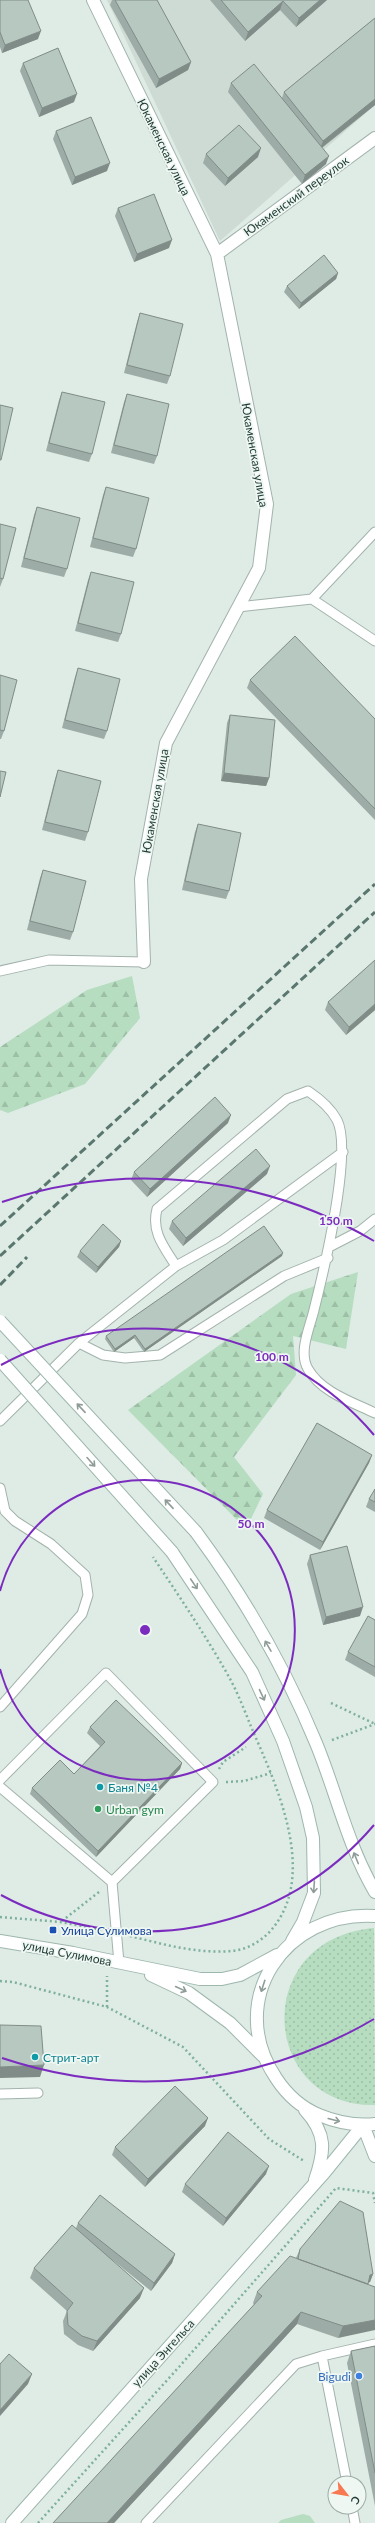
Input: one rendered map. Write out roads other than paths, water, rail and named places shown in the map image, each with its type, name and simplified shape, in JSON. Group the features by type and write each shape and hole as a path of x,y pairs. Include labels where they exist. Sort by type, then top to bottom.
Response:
{"main road":[{"name":"Юкаменская улица","path":"93,0 217,254 267,504 259,568 166,743 141,879 144,962"},
{"name":"Юкаменский переулок","path":"217,254 375,138"},
{"path":"0,1321 196,1532 241,1599 280,1667 316,1744 346,1833 359,1866 375,1892"},
{"path":"0,1360 172,1552 252,1672 283,1741 306,1807 313,1838 314,1893 306,1917 292,1942"},
{"path":"321,2171 322,2136 315,2122 302,2106 285,2092 263,2056 257,2035 258,2003 268,1973 281,1952 312,1927 333,1919 358,1915 375,1916"},
{"name":"улица Сулимова","path":"0,1941 200,1979 222,1979 240,1975 281,1952"},
{"name":"улица Сулимова","path":"133,1967 189,1993 230,2023 263,2056"},
{"path":"302,2106 333,2121 363,2125 375,2124"},
{"path":"363,2125 375,2156"},
{"name":"улица Энгельса","path":"12,2523 314,2183 321,2171 363,2125"}],"lane":[{"path":"312,599 375,532"},
{"path":"238,607 312,599 375,641"},
{"path":"0,971 49,960 144,962"},
{"path":"176,1266 161,1243 153,1222 157,1208 287,1099 308,1091 324,1102 338,1121 343,1152 328,1258 304,1352 307,1368 321,1386 375,1413"},
{"path":"0,1421 79,1343 176,1266 223,1240 343,1152"},
{"path":"329,1247 360,1231 375,1219"},
{"path":"79,1343 103,1355 125,1358 160,1355 284,1276 328,1258"},
{"path":"0,1488 5,1511 15,1521 51,1544 85,1575 88,1595 82,1614 0,1706"},
{"path":"0,1780 106,1673 213,1782 112,1882"},
{"path":"0,1787 112,1882 118,1963"},
{"path":"0,2094 38,2093"},
{"path":"146,2523 296,2364 322,2356 375,2344"},
{"path":"322,2356 345,2475"}],"railway":[{"path":"0,1226 375,884"},
{"path":"0,1256 375,912"},
{"path":"0,1285 27,1257"}],"place":[{"name":"Баня №4","path":"100,1787"},
{"name":"Urban gym","path":"98,1809"},
{"name":"Улица Сулимова","path":"53,1930"},
{"name":"Стрит-арт","path":"35,2057"},
{"name":"Bigudi","path":"359,2376"}]}
